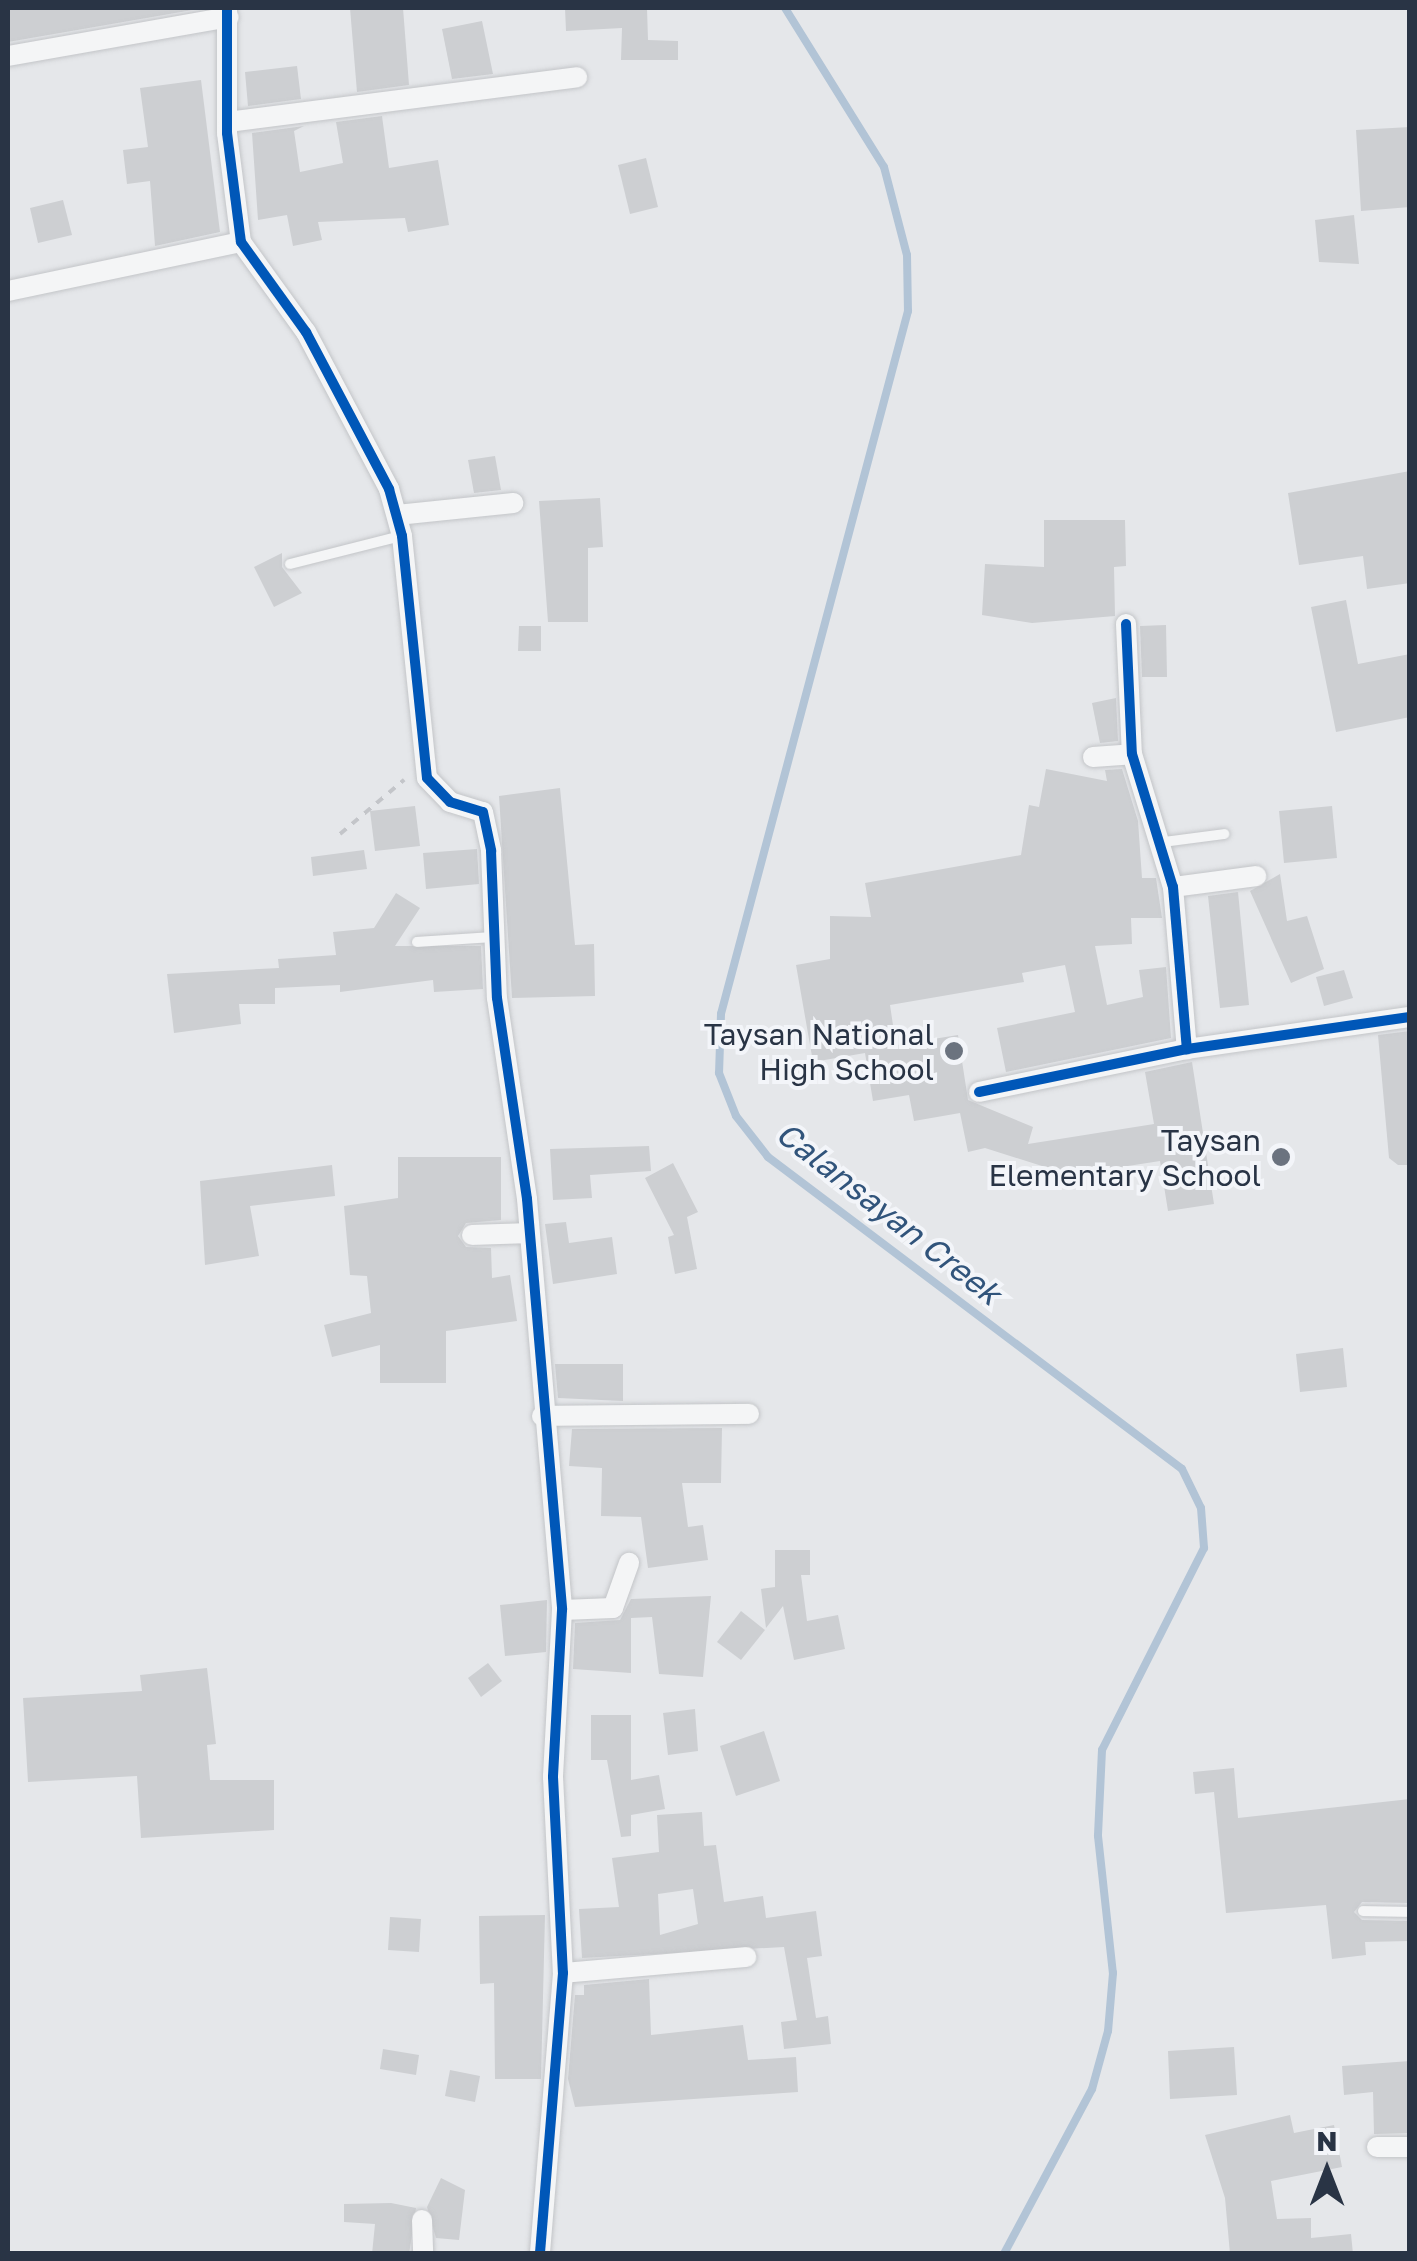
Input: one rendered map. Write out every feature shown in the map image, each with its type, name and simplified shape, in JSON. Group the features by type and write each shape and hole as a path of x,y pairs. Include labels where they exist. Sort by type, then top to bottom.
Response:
{"street":[{"path":"8,56 228,12 228,122 241,242 351,410 399,526 424,766 435,791 486,816 492,937 529,1233 542,1416 562,1610 553,1777 563,1972 540,2254"},
{"path":"228,122 578,77"},
{"path":"8,291 241,242"},
{"path":"399,526 513,502"},
{"path":"1126,624 1132,754 1155,843 1173,887 1186,1049"},
{"path":"1093,757 1132,754"},
{"path":"1173,887 1256,876"},
{"path":"979,1092 1186,1049 1410,1017"},
{"path":"472,1235 529,1233"},
{"path":"542,1416 749,1414"},
{"path":"562,1610 613,1608 629,1563"},
{"path":"563,1972 746,1957"},
{"path":"1377,2147 1410,2147"},
{"path":"422,2220 423,2254"}],"lane":[{"path":"290,564 399,526"},
{"path":"1155,843 1224,834"},
{"path":"417,942 492,937"},
{"path":"1363,1912 1410,1912"}],"path":[{"path":"340,834 363,808 424,766"}],"building":[{"path":"8,8 204,8 8,42"},
{"path":"350,8 403,8 409,85 357,92"},
{"path":"565,8 647,8 648,40 678,41 678,60 621,60 622,28 566,31"},
{"path":"482,21 493,74 452,79 442,29"},
{"path":"297,66 301,99 248,106 245,72"},
{"path":"201,80 220,232 155,246 150,181 127,184 123,150 148,147 140,88"},
{"path":"382,116 389,168 438,160 449,225 408,232 405,218 318,222 322,240 293,246 287,215 258,220 252,133 304,126 294,131 300,172 343,163 336,122"},
{"path":"1410,127 1410,207 1361,211 1356,130"},
{"path":"646,158 658,207 630,214 618,165"},
{"path":"63,200 72,235 38,243 30,208"},
{"path":"1354,215 1359,264 1319,262 1315,220"},
{"path":"495,456 501,490 474,493 468,460"},
{"path":"1410,471 1410,583 1367,589 1363,556 1299,565 1288,493"},
{"path":"600,498 603,547 588,548 588,622 548,622 539,501"},
{"path":"1044,520 1125,520 1126,566 1114,567 1115,616 1032,623 982,615 985,564 1044,567"},
{"path":"282,553 282,567 302,593 274,607 254,567"},
{"path":"1346,600 1358,664 1410,654 1410,717 1336,732 1311,607"},
{"path":"1166,625 1167,677 1142,677 1140,626"},
{"path":"519,626 541,626 541,651 518,651"},
{"path":"1116,698 1118,741 1100,743 1092,703"},
{"path":"1046,769 1107,781 1105,770 1122,769 1138,821 1142,878 1156,878 1162,918 1131,918 1132,944 1095,946 1107,1005 1143,997 1139,970 1166,967 1171,1038 1006,1072 997,1028 1075,1012 1065,965 1022,973 1024,982 890,1005 896,1045 958,1035 968,1100 1033,1127 1028,1144 1154,1124 1145,1072 1192,1062 1214,1204 1168,1211 1160,1161 1044,1179 1042,1166 985,1148 968,1152 960,1113 914,1121 909,1095 873,1101 865,1053 813,1062 796,965 830,959 830,916 871,917 865,883 1021,855 1029,805 1039,807"},
{"path":"560,788 575,945 594,944 595,996 512,998 499,796"},
{"path":"415,806 420,846 375,851 370,811"},
{"path":"1332,806 1337,858 1284,863 1279,811"},
{"path":"477,849 479,884 426,889 423,853"},
{"path":"364,850 367,869 313,876 311,857"},
{"path":"1280,874 1287,921 1307,916 1324,969 1291,983 1250,891"},
{"path":"1238,892 1249,1005 1220,1008 1208,896"},
{"path":"396,893 420,908 395,946 481,946 483,989 434,992 433,980 340,992 340,985 275,988 275,1004 239,1004 241,1024 174,1033 167,974 279,968 278,959 336,955 333,932 374,928"},
{"path":"1344,970 1353,998 1324,1006 1316,977"},
{"path":"1410,1031 1410,1165 1398,1165 1389,1158 1378,1035"},
{"path":"649,1146 651,1171 590,1175 592,1198 553,1200 550,1149"},
{"path":"398,1157 501,1157 501,1220 466,1223 458,1236 466,1247 491,1248 492,1278 510,1275 517,1321 446,1331 446,1383 380,1383 380,1345 332,1357 324,1325 371,1313 367,1276 350,1275 344,1206 398,1198"},
{"path":"673,1163 698,1212 687,1217 697,1269 675,1274 668,1237 674,1235 645,1178"},
{"path":"332,1165 335,1196 250,1206 259,1256 205,1265 200,1181"},
{"path":"566,1222 569,1243 612,1237 617,1274 553,1284 545,1224"},
{"path":"1343,1348 1347,1387 1300,1392 1296,1354"},
{"path":"555,1364 623,1364 623,1401 558,1398"},
{"path":"722,1428 721,1483 682,1483 688,1527 703,1525 708,1560 648,1568 641,1517 601,1516 602,1468 569,1466 572,1429"},
{"path":"775,1550 810,1550 810,1575 801,1575 807,1621 838,1615 845,1649 794,1660 783,1606 766,1628 761,1589 775,1587"},
{"path":"711,1596 703,1677 659,1674 652,1617 631,1618 631,1673 573,1669 575,1623 620,1620 631,1599"},
{"path":"547,1600 546,1652 505,1656 500,1605"},
{"path":"741,1611 765,1630 741,1660 717,1642"},
{"path":"488,1663 502,1681 481,1697 468,1678"},
{"path":"207,1668 216,1744 207,1745 210,1780 274,1780 274,1830 141,1838 137,1776 28,1782 23,1698 142,1691 140,1675"},
{"path":"695,1709 698,1751 668,1755 663,1713"},
{"path":"591,1715 631,1715 631,1780 659,1775 665,1809 631,1815 631,1836 621,1837 607,1760 591,1760"},
{"path":"764,1731 780,1781 736,1796 720,1746"},
{"path":"1234,1768 1238,1818 1410,1799 1410,1903 1362,1902 1354,1912 1362,1920 1410,1921 1410,1941 1365,1942 1366,1955 1332,1959 1326,1905 1226,1913 1214,1792 1195,1794 1193,1772"},
{"path":"702,1812 704,1846 716,1845 724,1902 763,1896 766,1918 816,1911 822,1956 807,1958 816,2018 828,2016 831,2044 784,2049 781,2022 797,2020 784,1947 582,1958 579,1909 619,1907 612,1858 659,1852 657,1815","holes":["693,1889 698,1924 660,1935 658,1894"]},
{"path":"545,1915 541,2079 495,2079 494,1983 480,1984 479,1916"},
{"path":"390,1917 421,1919 419,1952 388,1950"},
{"path":"649,1979 651,2035 743,2025 748,2060 796,2057 798,2092 575,2107 568,2079 575,1995 584,1995 584,1985"},
{"path":"1234,2047 1237,2095 1170,2099 1168,2051"},
{"path":"383,2049 419,2055 416,2075 380,2069"},
{"path":"1410,2061 1410,2133 1374,2134 1373,2092 1344,2095 1342,2066"},
{"path":"450,2070 480,2076 475,2102 445,2096"},
{"path":"1290,2115 1294,2133 1334,2125 1342,2167 1271,2181 1277,2219 1311,2218 1311,2238 1351,2234 1353,2254 1230,2254 1225,2198 1205,2135"},
{"path":"441,2178 465,2190 459,2240 436,2238 427,2207"},
{"path":"391,2203 416,2208 409,2254 372,2254 375,2224 344,2222 344,2204"}],"waterway":[{"name":"Calansayan Creek","path":"785,8 884,167 907,255 908,311 721,1014 719,1073 736,1116 768,1157 1182,1469 1201,1508 1204,1548 1102,1750 1098,1836 1113,1973 1108,2031 1092,2089 1004,2254"}],"cycle path":[{"path":"227,8 227,133 241,242 306,332 389,489 402,536 427,778 450,802 483,812 491,851 497,998 527,1199 562,1610 553,1777 563,1973 540,2254"},
{"path":"1126,624 1132,754 1173,887 1187,1049"},
{"path":"979,1092 1187,1049 1410,1017"}],"place":[{"name":"Taysan National High School","path":"954,1051"},
{"name":"Taysan Elementary School","path":"1281,1157"}]}
